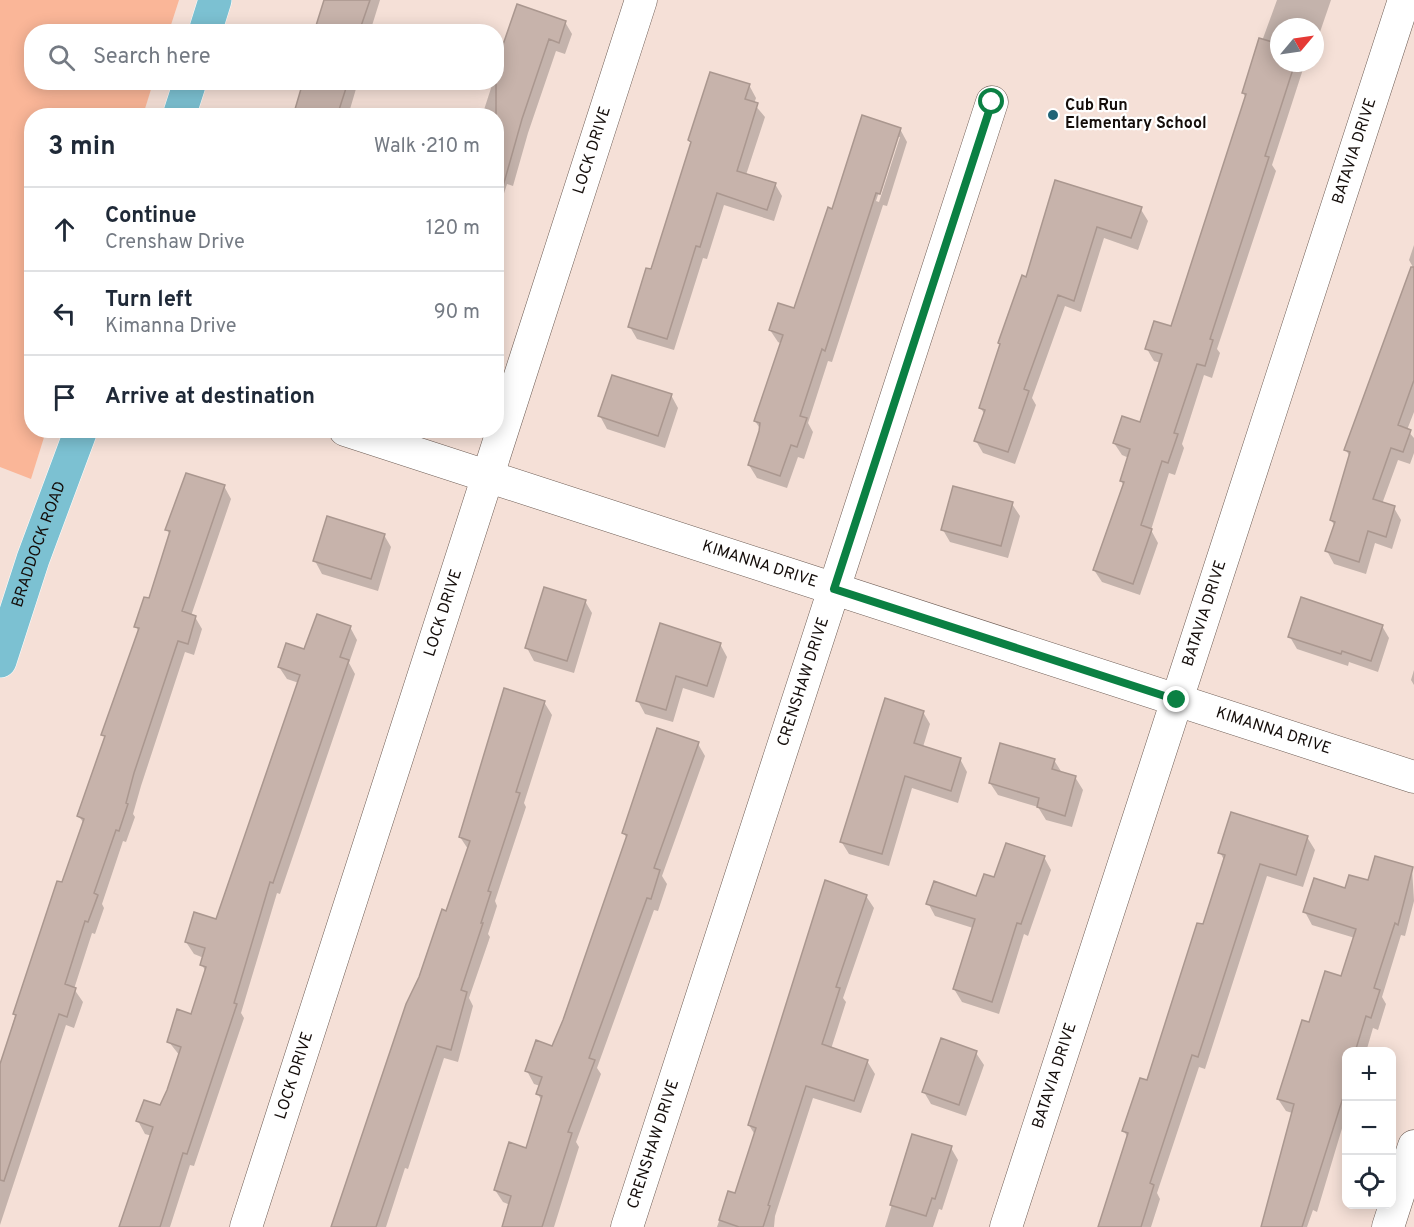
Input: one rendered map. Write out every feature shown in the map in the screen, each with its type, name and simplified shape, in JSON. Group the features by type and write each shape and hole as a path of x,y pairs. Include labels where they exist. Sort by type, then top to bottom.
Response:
{"main road":[{"path":"208,24 215,0"},
{"path":"182,108 188,90"},
{"name":"BRADDOCK ROAD","path":"0,661 33,559 58,498 78,438"}],"street":[{"name":"LOCK DRIVE","path":"504,430 641,0"},
{"name":"BATAVIA DRIVE","path":"1006,1227 1404,0"},
{"name":"CRENSHAW DRIVE","path":"627,1227 992,102"},
{"name":"KIMANNA DRIVE","path":"370,438 1414,777"},
{"name":"LOCK DRIVE","path":"246,1227 501,438"},
{"path":"1388,1227 1414,1146"}],"shaded area":[{"path":"0,0 179,0 171,24 24,24 24,90 151,90 145,108 24,108 24,438 44,438 31,479 0,467"}],"building":[{"path":"324,0 370,0 362,24 316,24"},
{"path":"517,4 566,21 559,43 549,39 522,119 504,183 504,108 496,108 496,90 504,90 504,42"},
{"path":"1259,38 1270,41 1270,72 1292,72 1265,156 1269,157 1210,339 1213,340 1205,366 1197,364 1174,433 1178,434 1168,463 1162,461 1141,525 1152,529 1133,584 1093,570 1124,482 1120,481 1130,449 1113,443 1122,416 1140,422 1162,354 1145,349 1154,321 1171,326 1246,94 1242,93"},
{"path":"710,72 750,84 745,99 758,103 737,171 776,183 767,210 717,193 700,247 696,246 667,339 628,327 646,268 651,269 691,142 688,140"},
{"path":"301,90 345,90 340,108 295,108"},
{"path":"862,115 901,128 880,194 876,193 825,351 822,349 800,416 807,418 797,447 791,445 780,476 748,465 759,431 760,423 754,421 783,335 769,330 778,303 794,308 828,207 832,209"},
{"path":"1055,180 1142,207 1131,238 1097,227 1074,301 1058,295 1024,389 1029,391 1008,452 974,441 985,410 979,408 1000,344 998,343 1022,275 1026,277"},
{"path":"1411,267 1414,267 1414,380 1398,425 1411,430 1403,452 1391,448 1373,499 1395,506 1386,537 1368,531 1359,562 1325,551 1335,522 1330,520 1350,452 1344,450"},
{"path":"612,375 672,394 658,436 598,416"},
{"path":"186,473 225,485 182,611 196,616 188,644 178,641 134,773 126,803 128,804 119,831 116,830 94,893 98,895 88,922 85,921 65,984 76,988 67,1017 59,1014 4,1181 0,1180 0,1064 16,1015 13,1014 57,881 62,882 84,819 77,816 105,736 101,735 139,628 134,627 144,597 149,598 170,531 165,530"},
{"path":"953,486 1013,502 1001,546 941,530"},
{"path":"327,516 385,534 371,579 313,561"},
{"path":"544,587 586,600 567,661 525,648"},
{"path":"1301,597 1383,625 1371,661 1288,637"},
{"path":"317,614 351,626 340,657 349,660 273,883 270,882 234,1003 237,1004 187,1154 183,1153 160,1227 119,1227 153,1127 136,1121 144,1100 160,1105 167,1090 181,1047 167,1042 177,1009 191,1014 206,967 200,965 205,948 185,942 194,912 216,919 300,675 278,667 286,643 304,649"},
{"path":"660,623 721,643 707,686 676,676 666,710 636,701"},
{"path":"504,688 545,701 516,792 520,793 488,891 491,892 481,923 483,923 461,990 467,992 451,1050 437,1046 376,1227 331,1227 406,1004 419,977 442,909 446,911 470,841 459,837"},
{"path":"885,698 924,711 914,743 961,758 951,791 905,776 882,854 840,842"},
{"path":"657,728 699,742 654,868 660,870 651,899 647,898 589,1058 595,1060 568,1132 572,1133 542,1227 502,1227 511,1196 494,1190 509,1142 526,1148 542,1096 536,1094 542,1077 525,1071 536,1040 552,1046 563,1020 627,835 622,833"},
{"path":"1000,743 1055,759 1052,769 1076,776 1065,816 1037,807 1039,798 989,783"},
{"path":"1231,812 1308,836 1296,875 1260,864 1198,1057 1192,1055 1150,1183 1154,1185 1141,1227 1098,1227 1128,1133 1122,1131 1140,1078 1147,1080 1197,923 1203,924 1225,855 1218,853"},
{"path":"1006,843 1045,856 1021,924 1017,923 992,1002 953,989 975,919 926,904 934,881 976,896 984,874 994,877"},
{"path":"1375,856 1413,867 1398,925 1395,923 1374,988 1380,990 1371,1018 1366,1016 1357,1047 1342,1047 1342,1101 1302,1227 1261,1227 1294,1104 1277,1099 1302,1020 1309,1022 1325,971 1341,976 1356,929 1303,912 1314,878 1345,888 1349,875 1368,880"},
{"path":"825,880 867,895 836,987 840,988 822,1044 868,1060 854,1101 806,1086 763,1227 739,1227 719,1220 728,1191 735,1193 756,1128 748,1125"},
{"path":"941,1038 977,1051 959,1105 922,1092"},
{"path":"912,1134 952,1146 935,1199 932,1198 926,1216 890,1205"}],"place":[{"name":"Cub Run Elementary School","path":"1053,115"}],"route":[{"path":"992,102 834,589 1177,700"}]}
